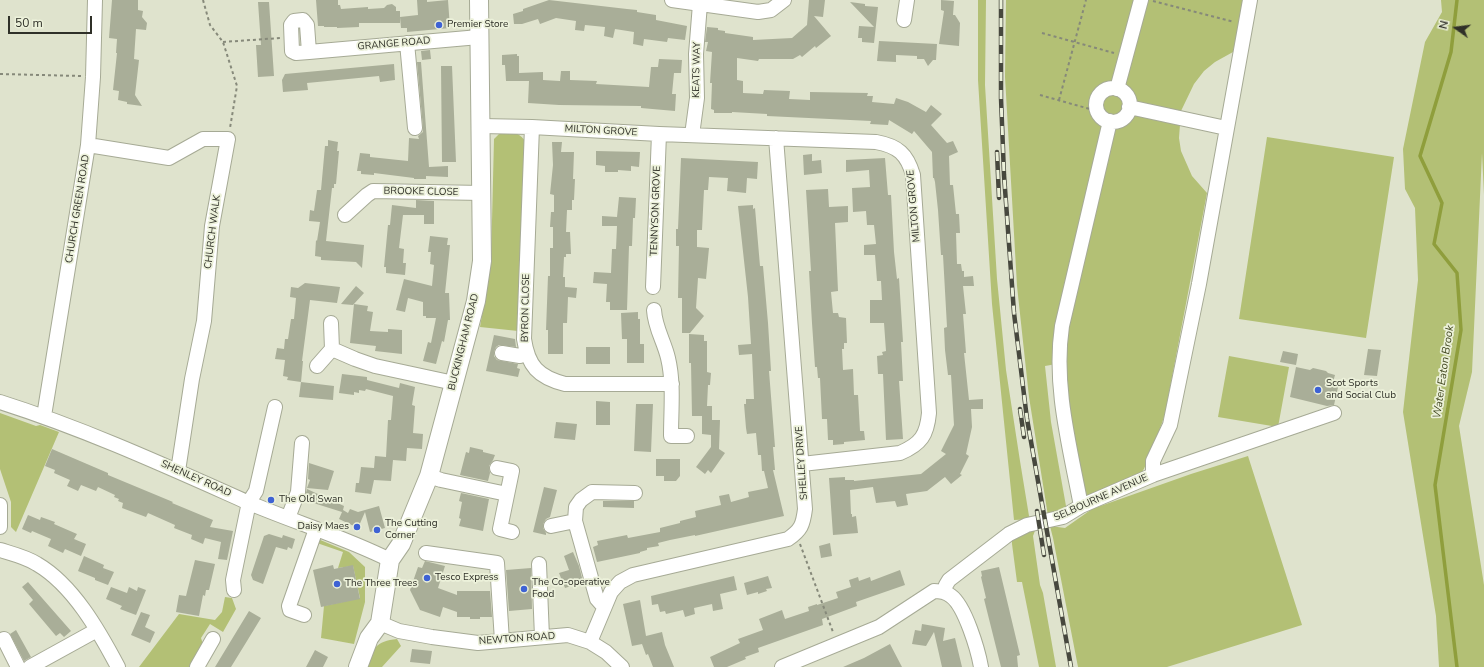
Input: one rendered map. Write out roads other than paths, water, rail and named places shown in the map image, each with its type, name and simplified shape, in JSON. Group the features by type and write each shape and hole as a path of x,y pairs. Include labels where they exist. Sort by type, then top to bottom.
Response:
{"main road":[{"name":"BUCKINGHAM ROAD","path":"358,667 369,638 380,624 390,560 401,544 428,476 476,301 482,261 479,0"}],"street":[{"name":"CHURCH GREEN ROAD","path":"44,416 88,144 93,77 95,0"},
{"path":"672,0 758,12 771,10 784,0"},
{"path":"904,20 907,0"},
{"path":"1118,89 1141,0"},
{"path":"1153,475 1153,461 1166,436 1173,409 1199,284 1250,0"},
{"name":"KEATS WAY","path":"692,135 697,98 696,54 700,4"},
{"name":"GRANGE ROAD","path":"309,52 307,25 303,20 294,20 291,26 291,37 292,50 296,53 309,52 408,43 480,36"},
{"path":"408,43 415,128"},
{"path":"1107,89 1118,89 1128,98 1128,112 1121,120 1110,121 1102,118 1096,105 1099,95 1107,89"},
{"path":"1129,107 1226,128"},
{"path":"1081,506 1063,404 1058,365 1059,345 1062,326 1110,121"},
{"name":"MILTON GROVE","path":"481,126 876,142 889,144 900,150 910,162 913,176 929,413 928,426 922,439 912,448 900,453 802,464"},
{"name":"BYRON CLOSE","path":"532,127 524,339 526,352 532,364 540,374 552,381 566,384 672,384"},
{"name":"TENNYSON GROVE","path":"653,287 659,134"},
{"name":"SHELLEY DRIVE","path":"604,607 611,592 620,582 633,575 788,539 798,532 804,521 805,509 802,464 776,138"},
{"name":"CHURCH WALK","path":"88,144 169,158 202,139 228,139 212,226 204,321 192,380 178,471"},
{"name":"BROOKE CLOSE","path":"344,215 373,191 482,193"},
{"path":"654,310 655,321 668,358 672,384 671,436 686,436"},
{"path":"316,366 332,349 331,323"},
{"path":"332,349 375,366 454,383"},
{"path":"502,353 520,356 526,352"},
{"name":"SHENLEY ROAD","path":"0,402 44,416 390,560"},
{"path":"234,590 233,580 249,502 256,490 275,408"},
{"name":"SELBOURNE AVENUE","path":"944,591 949,580 1009,534 1027,525 1063,517 1081,506 1153,475 1334,413"},
{"path":"288,518 298,492 302,443"},
{"path":"497,468 512,471 500,529 512,532"},
{"path":"428,476 507,494"},
{"path":"590,642 604,607 597,600 575,521 576,507 581,500 592,492 635,493"},
{"path":"0,505 0,527"},
{"path":"551,526 575,521"},
{"path":"304,615 290,610 289,606 316,529"},
{"path":"0,550 21,556 37,564 54,577 72,596 97,630 118,667"},
{"path":"426,553 497,563 502,641"},
{"path":"539,564 542,637"},
{"path":"782,667 879,627 934,591 944,591 952,596 960,608 969,626 981,667"},
{"name":"NEWTON ROAD","path":"380,624 399,631 432,637 478,642 568,635 590,642 606,652 622,667"},
{"path":"30,667 97,630"},
{"path":"4,638 18,667"},
{"path":"197,667 213,640"}],"waterway":[{"name":"Water Eaton Brook","path":"1457,0 1451,52 1420,156 1442,203 1434,244 1457,273 1461,330 1435,485 1457,667"}],"railway":[{"path":"1001,0 1001,98 1004,175 1014,313 1027,419 1071,667"},
{"path":"997,152 999,198"},
{"path":"1020,409 1024,437"},
{"path":"1037,511 1044,555"}],"place":[{"name":"Premier Store","path":"439,25"},
{"name":"Scot Sports and Social Club","path":"1318,390"},
{"name":"The Old Swan","path":"271,500"},
{"name":"Daisy Maes","path":"357,527"},
{"name":"The Cutting Corner","path":"377,530"},
{"name":"Tesco Express","path":"427,578"},
{"name":"The Three Trees","path":"337,584"},
{"name":"The Co-operative Food","path":"524,589"}]}
